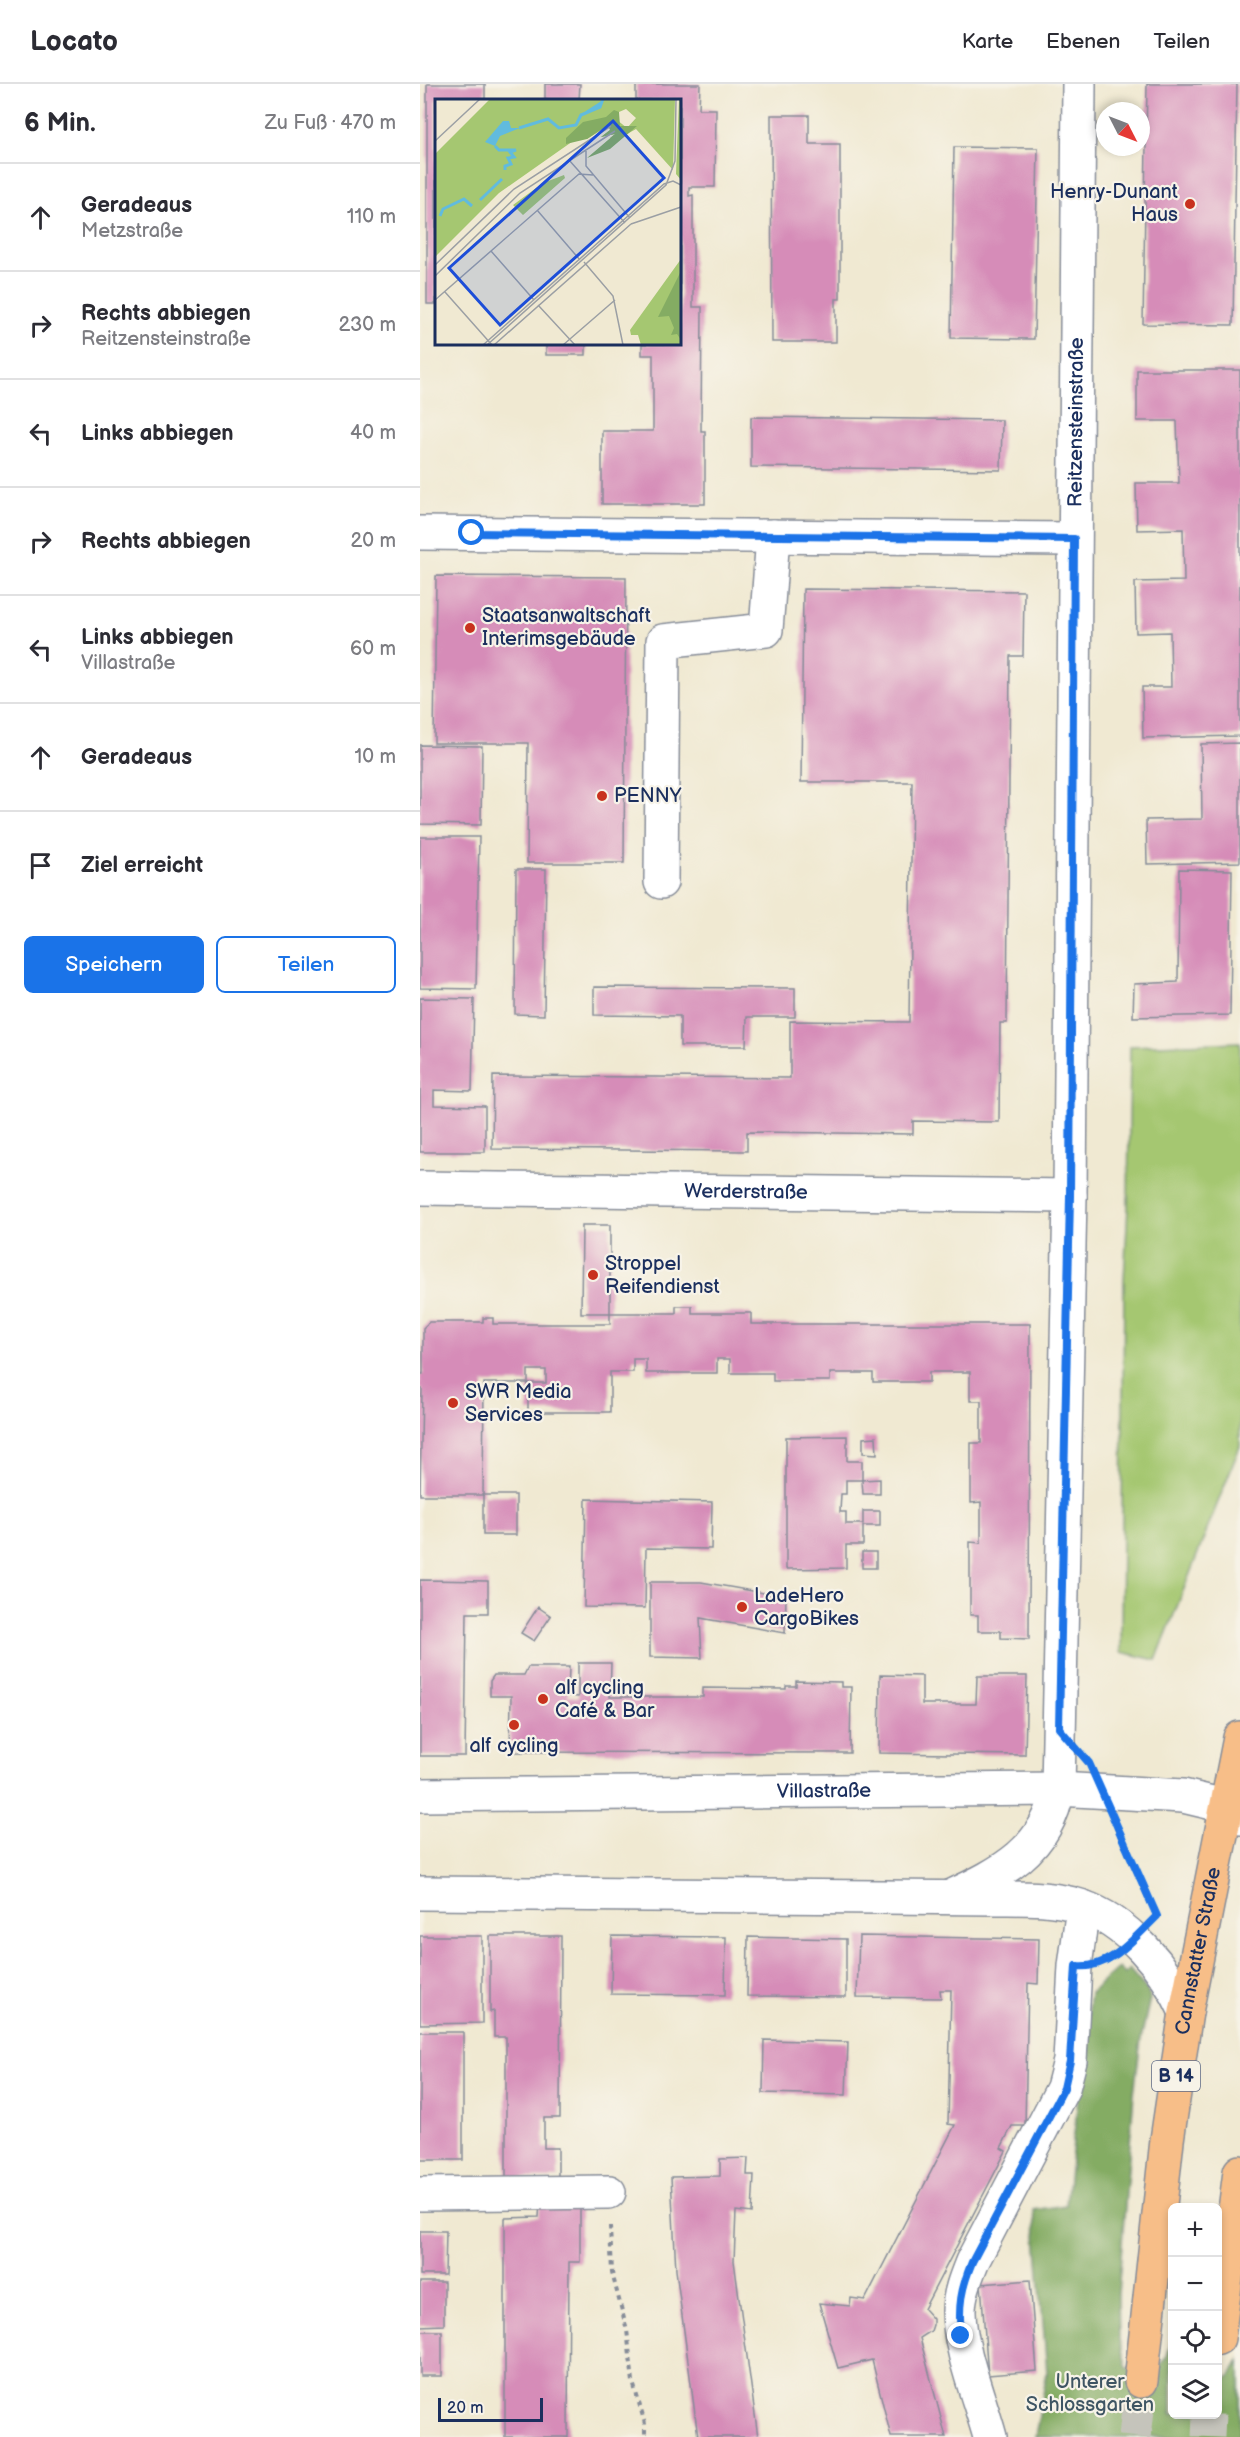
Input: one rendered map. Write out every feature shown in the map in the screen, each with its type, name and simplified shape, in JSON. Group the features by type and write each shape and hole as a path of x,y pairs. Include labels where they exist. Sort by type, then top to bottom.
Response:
{"main road":[{"name":"Cannstatter Straße","path":"1141,2381 1167,2140 1186,2012 1233,1812 1240,1738"},
{"path":"1222,2311 1240,2172"}],"street":[{"name":"Reitzensteinstraße","path":"950,1898 985,1881 1029,1848 1054,1810 1058,1789 1070,1196 1078,84"},
{"path":"420,532 1074,539"},
{"path":"662,882 663,641 766,630 773,536"},
{"name":"Werderstraße","path":"420,1188 1070,1196"},
{"name":"Villastraße","path":"420,1796 1058,1789 1183,1796 1233,1812"},
{"path":"420,1893 1047,1899 1083,1907 1097,1913 1133,1939 1161,1969 1186,2012"},
{"path":"990,2437 961,2336 959,2310 963,2285 972,2262 1064,2088 1070,2061 1076,1966 1083,1907"},
{"path":"420,2194 609,2192"}],"path":[{"path":"1101,1790 1157,1916 1133,1939"},
{"path":"609,2192 612,2273 627,2330 633,2382 645,2424 645,2437"}],"green space":[{"path":"1240,1042 1240,1446 1156,1660 1121,1652 1124,1280 1128,1207 1130,1046"},
{"name":"Unterer Schlossgarten","path":"1119,1967 1124,1974 1129,1969 1147,1990 1150,1998 1141,2039 1134,2093 1118,2294 1119,2340 1127,2368 1157,2371 1168,2353 1168,2419 1222,2419 1222,2383 1231,2375 1240,2359 1240,2437 1035,2437 1047,2373 1034,2210 1066,2205 1090,1993"}],"building":[{"path":"427,84 485,84 485,99 435,99 435,304 427,304"},
{"path":"545,84 580,84 579,99 545,99"},
{"path":"636,84 700,84 699,109 716,109 715,187 689,187 689,196 693,195 693,307 702,307 701,431 705,431 705,504 602,504 602,431 653,431 653,355 642,355 642,345 681,345 681,99 636,99"},
{"name":"Henry-Dunant Haus","path":"1147,84 1237,84 1233,325 1143,324 1146,156 1150,156 1150,102 1147,102"},
{"path":"771,115 809,115 809,144 840,144 840,299 836,299 836,342 772,342"},
{"path":"954,147 1038,148 1034,339 951,338"},
{"path":"546,345 586,345 586,355 546,355"},
{"path":"1137,370 1240,370 1240,736 1143,738 1142,687 1171,687 1170,632 1136,633 1135,582 1184,581 1183,529 1137,530 1136,483 1179,483 1177,421 1137,421"},
{"path":"751,417 1002,420 1001,470 751,467"},
{"path":"436,576 626,577 624,863 527,863 528,743 434,743"},
{"path":"803,589 1024,591 1023,656 1010,656 1007,1023 1000,1023 999,1122 913,1121 913,1134 747,1132 747,1151 492,1149 493,1076 790,1078 790,1021 909,1022 912,782 801,782"},
{"path":"1240,743 1240,862 1147,864 1146,820 1202,819 1201,744"},
{"path":"420,745 482,746 481,825 420,824"},
{"path":"420,837 479,837 476,989 420,988"},
{"path":"516,869 546,869 544,1015 515,1014"},
{"path":"1179,869 1232,870 1230,1015 1133,1017 1134,984 1178,982"},
{"path":"594,987 795,988 795,1017 747,1017 746,1046 680,1046 680,1016 594,1015"},
{"path":"420,998 474,999 472,1091 434,1090 434,1105 485,1106 485,1152 420,1152"},
{"path":"582,1225 610,1225 610,1313 581,1313"},
{"path":"676,1306 692,1306 692,1313 751,1313 751,1324 1030,1324 1029,1639 1001,1638 1001,1631 978,1631 978,1615 970,1615 970,1542 981,1543 981,1502 971,1503 971,1443 981,1443 981,1401 970,1401 970,1372 929,1372 929,1382 873,1382 873,1373 830,1373 830,1381 773,1381 773,1373 730,1373 730,1359 717,1359 717,1373 646,1373 646,1359 633,1359 633,1372 610,1372 610,1412 528,1412 528,1383 484,1383 483,1495 420,1495 422,1389 420,1389 420,1374 423,1374 423,1328 429,1322 483,1322 483,1318 493,1318 493,1324 610,1324 610,1313 676,1313","holes":["528,1370 546,1370 546,1383 528,1383"]},
{"path":"847,1436 847,1461 862,1461 862,1480 846,1480 846,1494 841,1494 840,1512 846,1512 846,1524 863,1524 863,1511 880,1511 880,1526 863,1526 863,1545 846,1545 846,1568 786,1569 786,1437"},
{"path":"876,1437 877,1454 863,1453 863,1438"},
{"path":"880,1479 880,1494 863,1494 862,1480"},
{"path":"483,1495 516,1495 516,1535 483,1535"},
{"path":"586,1499 712,1502 711,1549 646,1548 645,1608 584,1607"},
{"path":"862,1552 876,1552 876,1568 862,1568"},
{"path":"420,1580 488,1581 488,1613 467,1613 465,1756 420,1756"},
{"path":"650,1582 701,1582 786,1597 785,1633 700,1618 702,1658 650,1657"},
{"path":"538,1607 551,1616 534,1641 521,1633"},
{"path":"578,1663 611,1663 610,1697 703,1697 703,1688 786,1689 786,1686 796,1686 796,1681 841,1682 841,1687 851,1687 850,1753 510,1752 511,1696 490,1696 490,1681 494,1675 524,1675 528,1667 569,1667 568,1696 578,1697"},
{"path":"880,1675 922,1676 922,1704 976,1704 977,1676 1027,1676 1025,1755 879,1753"},
{"path":"420,1936 482,1936 482,2023 420,2024"},
{"path":"490,1936 561,1936 560,2118 544,2118 544,2148 558,2148 558,2178 506,2178 506,2037 494,2037 494,2011 490,2012"},
{"path":"612,1936 726,1937 725,1995 611,1994"},
{"path":"859,1936 1039,1939 1038,1984 1028,1983 1025,2126 1012,2126 1001,2148 1006,2151 924,2309 933,2319 933,2325 931,2331 920,2338 946,2437 891,2437 872,2360 838,2368 819,2303 850,2306 851,2298 865,2300 955,2125 948,2124 951,1990 940,1990 941,1998 857,1997"},
{"path":"748,1937 846,1939 846,1997 747,1996"},
{"path":"420,2032 463,2032 463,2160 420,2160"},
{"path":"764,2040 848,2042 846,2095 763,2093"},
{"path":"748,2158 747,2175 754,2175 752,2213 736,2211 734,2261 758,2437 698,2437 676,2270 671,2177 720,2176 720,2159"},
{"path":"540,2202 580,2202 580,2262 569,2262 568,2437 505,2437 505,2218 539,2217"},
{"path":"420,2231 446,2231 445,2275 420,2275"},
{"path":"1030,2280 1037,2371 988,2375 981,2284"},
{"path":"420,2282 444,2282 444,2325 420,2326"},
{"path":"420,2331 442,2331 442,2376 420,2376"}],"tunnel":[{"path":"1135,2437 1141,2381"},
{"path":"1208,2437 1209,2419"}],"place":[{"name":"Henry-Dunant Haus","path":"1190,204"},
{"name":"Staatsanwaltschaft Interimsgebäude","path":"470,628"},
{"name":"PENNY","path":"602,796"},
{"name":"Stroppel Reifendienst","path":"593,1275"},
{"name":"SWR Media Services","path":"453,1403"},
{"name":"LadeHero CargoBikes","path":"742,1607"},
{"name":"alf cycling Café & Bar","path":"543,1699"},
{"name":"alf cycling","path":"514,1725"}],"route":[{"path":"472,533 1074,539 1070,1196 1059,1728 1089,1763 1157,1916 1116,1955 1097,1965 1076,1966 1070,2061 1064,2088 972,2262 963,2285 959,2310 961,2336"}]}
